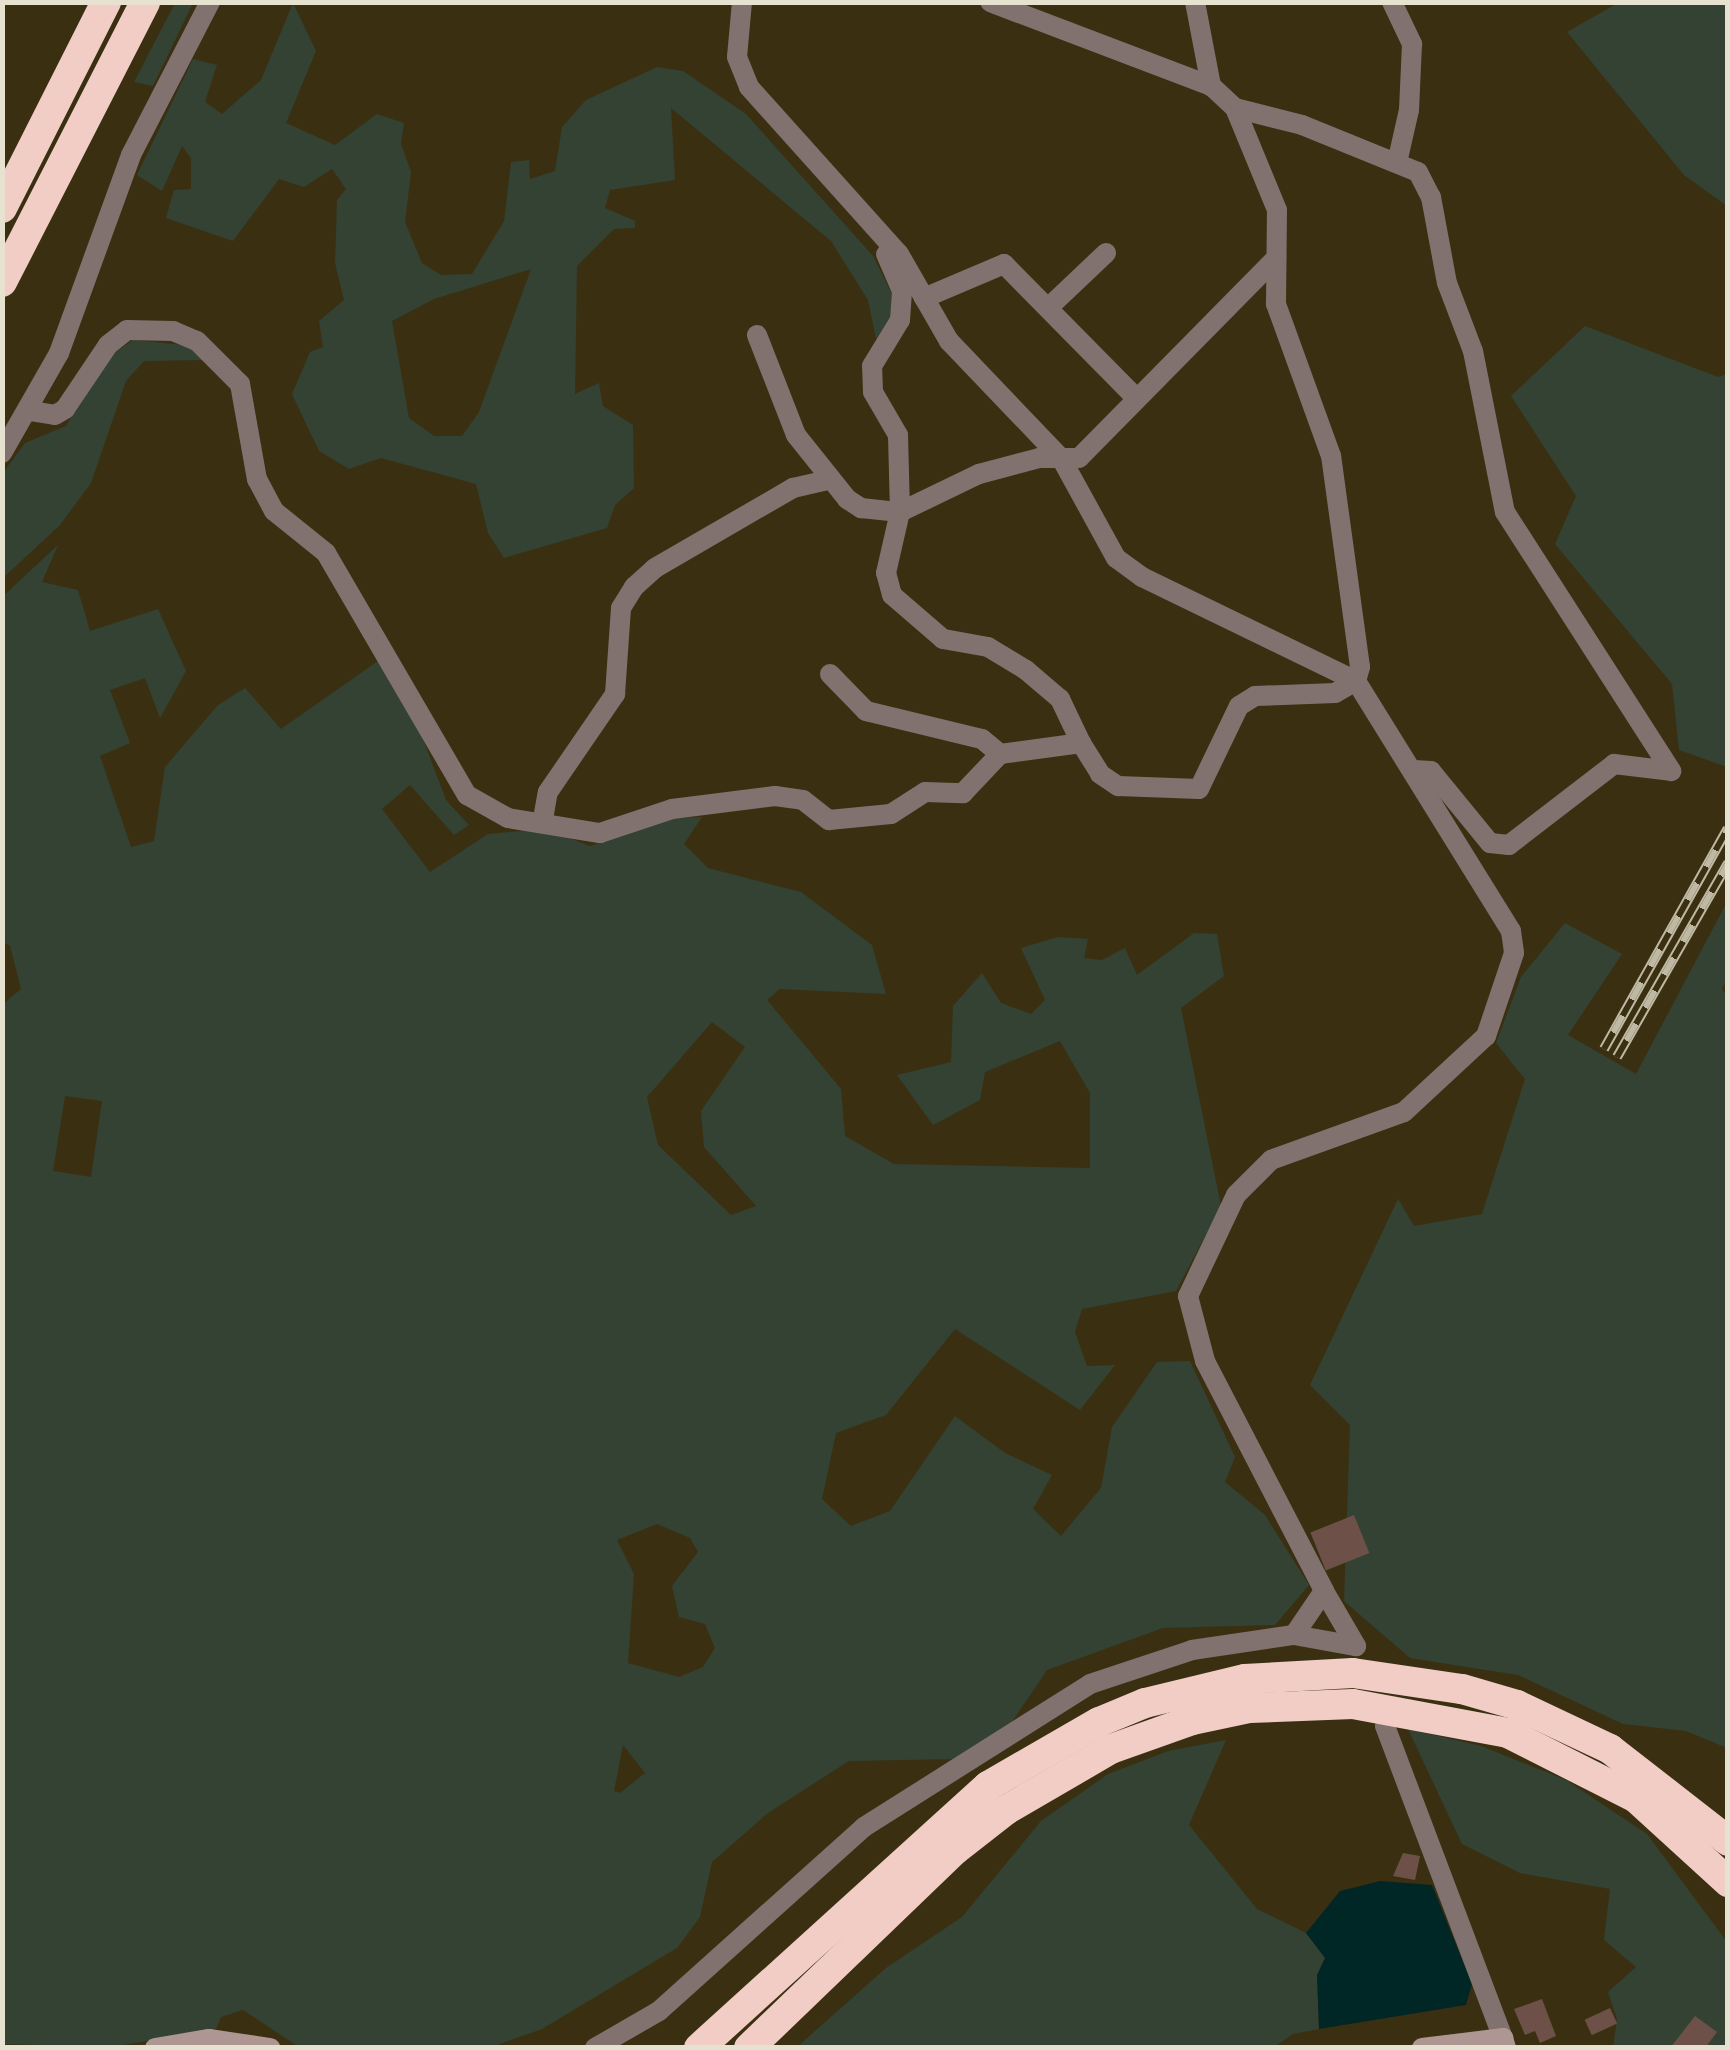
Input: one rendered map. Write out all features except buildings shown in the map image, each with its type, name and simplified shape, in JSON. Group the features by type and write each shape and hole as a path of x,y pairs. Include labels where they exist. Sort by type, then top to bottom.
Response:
{"highway":[{"path":"52,106 96,2"},
{"path":"2,208 106,2"},
{"path":"2,282 36,207 145,2"},
{"path":"36,207 157,2"},
{"path":"700,2048 988,1786 1099,1722 1145,1703 1245,1679 1353,1673 1462,1689 1517,1706 1610,1749 1728,1841"},
{"path":"749,2048 955,1850 1006,1810 1111,1749 1192,1720 1249,1708 1388,1707 1508,1733 1636,1798 1728,1882"}],"street":[{"path":"2,453 30,411 59,353 131,155 210,2"},
{"path":"595,2048 659,2011 864,1827 1090,1684 1192,1650 1294,1635 1356,1646 1205,1361 1188,1296 1236,1195 1271,1160 1404,1112 1486,1036 1514,953 1511,931 1356,681 1142,577 1116,558 1062,458 949,342 884,238 748,87 737,57 742,2"},
{"path":"884,238 880,244 902,291 900,320 872,366 873,392 898,435 900,512 886,572 892,595 943,639 988,646 1060,698 1100,774 1118,786 1190,792 1206,777 1238,706 1255,696 1336,693 1356,681 1360,667 1347,537 1331,456 1276,304 1277,210 1235,108 1211,86 990,2"},
{"path":"1194,2 1211,86"},
{"path":"1392,2 1412,44 1409,110 1397,162"},
{"path":"1235,108 1302,124 1418,172 1431,196 1446,283 1473,351 1505,512 1670,772 1614,764 1508,845 1490,843 1431,771 1414,770"},
{"path":"1048,308 1106,252"},
{"path":"757,335 796,434 831,479 861,508 900,512 979,474 1079,458 1276,258"},
{"path":"924,298 1004,264 1136,398"},
{"path":"30,411 56,414 65,409 108,345 127,330 172,331 197,341 240,384 257,479 274,511 326,553 468,795 508,818 543,819 600,833 672,809 775,796 803,800 828,820 891,814 925,792 963,793 1000,754 1081,744"},
{"path":"543,819 548,792 615,694 620,608 634,587 655,568 793,488 831,479"},
{"path":"830,674 866,710 982,739 1000,754"},
{"path":"1294,1635 1324,1592"},
{"path":"1385,1726 1504,2043 1422,2048"},
{"path":"154,2048 209,2038 270,2048"}],"green space":[{"path":"175,3 193,3 153,86 134,82"},
{"path":"293,3 316,51 286,123 335,145 377,114 404,123 401,144 411,172 405,222 422,263 441,275 472,274 504,221 511,162 529,160 530,179 555,171 562,127 586,100 657,67 683,71 746,114 873,256 892,294 890,319 876,339 868,300 831,241 671,108 675,180 610,190 605,208 635,221 635,228 614,229 577,266 575,394 599,383 603,406 633,425 634,488 615,505 607,528 504,558 488,533 476,484 381,458 349,469 319,451 292,394 310,352 323,347 319,321 344,300 335,263 337,200 346,189 332,169 304,187 279,179 233,241 166,218 174,190 191,189 191,158 182,146 162,191 137,175 193,59 217,65 205,102 222,114 261,80","holes":["531,269 479,412 462,436 434,436 409,418 392,321 434,299"]},
{"path":"1618,3 1727,3 1727,206 1684,175 1567,32"},
{"path":"1585,326 1718,377 1727,374 1727,767 1679,750 1672,684 1555,544 1576,496 1511,396"},
{"path":"133,340 194,346 206,360 144,361 126,381 91,483 60,525 3,578 2,474 25,443 66,426 110,356"},
{"path":"58,545 42,582 78,590 90,631 158,609 186,671 160,718 145,678 110,690 130,743 100,756 131,847 154,841 165,767 218,705 245,688 281,729 378,661 415,718 446,800 469,825 454,835 410,785 382,809 430,872 488,834 546,829 590,846 672,818 702,817 684,844 708,868 801,892 872,945 886,994 780,989 767,1000 841,1089 845,1136 894,1164 1090,1168 1090,1093 1060,1041 985,1072 980,1100 933,1125 897,1075 951,1062 953,1006 982,973 1001,1003 1031,1014 1045,1000 1021,948 1058,937 1088,939 1084,958 1102,960 1125,948 1137,975 1194,933 1217,934 1224,976 1181,1008 1221,1206 1176,1291 1082,1309 1075,1332 1087,1366 1115,1365 1080,1410 955,1329 886,1415 836,1433 822,1499 851,1526 890,1511 955,1416 1005,1453 1052,1475 1033,1509 1061,1536 1101,1488 1112,1427 1157,1362 1190,1361 1235,1457 1225,1482 1265,1515 1309,1585 1275,1625 1163,1628 1047,1670 1012,1722 958,1759 849,1761 768,1813 712,1862 700,1917 677,1948 542,2029 491,2047 299,2047 243,2010 221,2017 216,2029 112,2047 3,2044 2,1005 21,989 10,946 2,941 2,597","holes":["712,1022 745,1047 701,1111 704,1147 756,1206 731,1215 658,1145 647,1097","65,1096 102,1101 91,1177 53,1171","657,1524 690,1538 698,1552 672,1586 679,1617 705,1624 715,1648 703,1667 679,1677 628,1663 634,1574 617,1540","623,1745 645,1773 620,1793 614,1791"]},
{"path":"1727,902 1727,980 1722,989 1728,998 1727,1748 1686,1731 1623,1724 1518,1675 1410,1658 1344,1601 1350,1425 1310,1385 1398,1199 1414,1226 1482,1214 1525,1079 1496,1043 1521,977 1565,923 1622,954 1568,1035 1636,1074"},
{"path":"1408,1729 1481,1746 1566,1780 1647,1834 1727,1942 1727,2047 1613,2047 1617,2019 1608,1992 1636,1967 1604,1940 1610,1889 1520,1873 1462,1844"},
{"path":"1226,1740 1189,1825 1257,1909 1306,1933 1325,1958 1317,1975 1319,2029 1293,2034 1274,2047 796,2048 886,1968 962,1917 1041,1821 1108,1774 1168,1751"}],"water":[{"path":"1380,1881 1432,1885 1472,1984 1466,2005 1319,2029 1317,1975 1325,1958 1306,1933 1340,1891"}],"railway":[{"path":"1604,1049 1728,828"},
{"path":"1617,1057 1728,863"}]}
